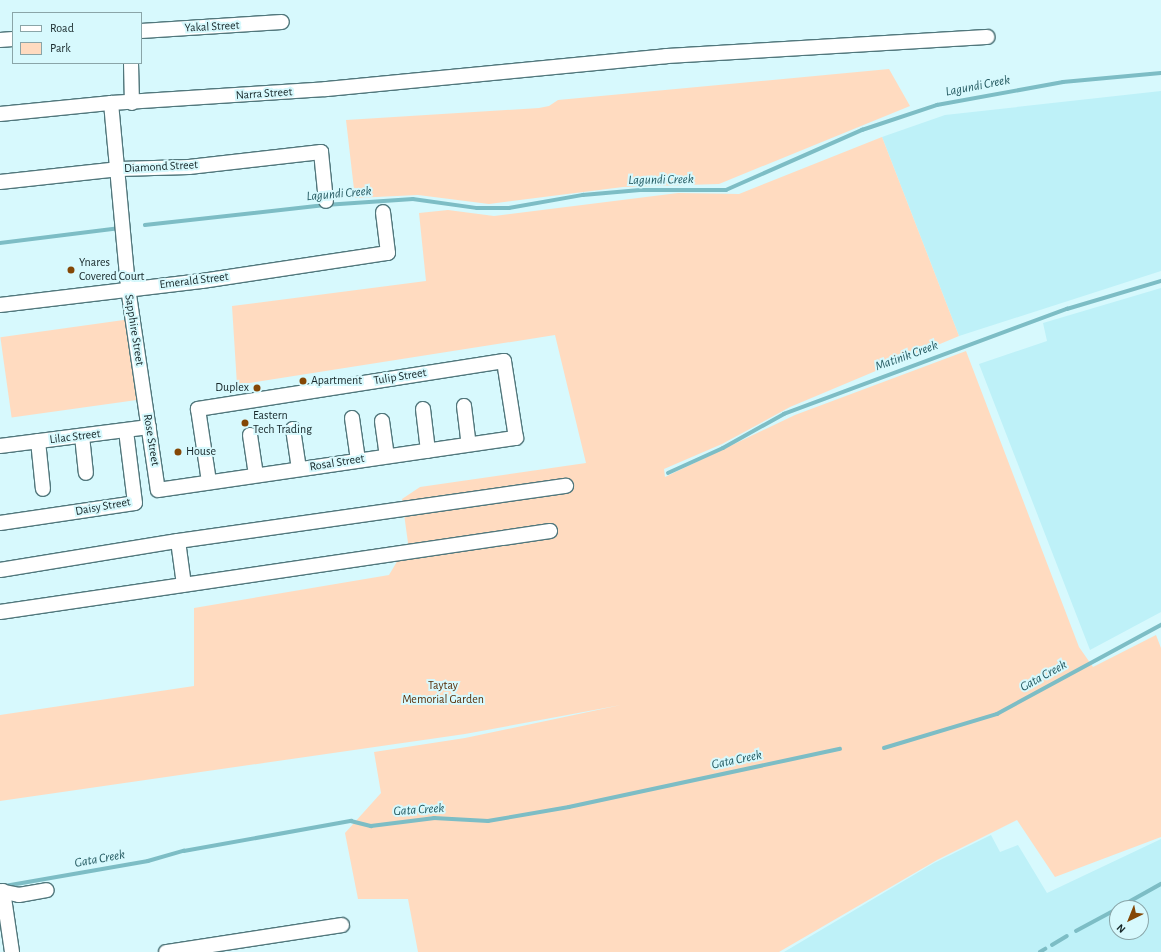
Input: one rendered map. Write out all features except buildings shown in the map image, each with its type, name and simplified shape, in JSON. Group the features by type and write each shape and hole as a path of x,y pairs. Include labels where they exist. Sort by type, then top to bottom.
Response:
{"street":[{"name":"Yakal Street","path":"142,31 282,22"},
{"name":"Narra Street","path":"0,114 111,103 132,103 326,89 528,68 714,53 987,37"},
{"path":"0,40 12,39"},
{"path":"131,64 132,103"},
{"name":"Sapphire Street","path":"111,103 119,169 128,288 143,389"},
{"name":"Diamond Street","path":"0,182 119,169 189,167 321,152 326,201"},
{"name":"Emerald Street","path":"0,305 128,288 202,281 388,254 383,212"},
{"name":"Tulip Street","path":"209,482 198,408 504,361 516,438"},
{"name":"Rose Street","path":"143,389 158,490"},
{"path":"464,406 469,444"},
{"path":"423,410 428,451"},
{"path":"352,418 358,460"},
{"path":"382,420 387,456"},
{"name":"Lilac Street","path":"0,446 149,427"},
{"path":"293,429 299,469"},
{"name":"Daisy Street","path":"0,523 135,503 126,431"},
{"path":"250,435 256,475"},
{"path":"82,436 86,473"},
{"name":"Rosal Street","path":"158,490 516,438"},
{"path":"38,441 43,490"},
{"path":"0,570 178,541 566,486"},
{"path":"0,612 550,531"},
{"path":"178,541 184,585"},
{"path":"12,952 1,891 19,895 46,890"},
{"path":"166,952 342,925"}],"shaded area":[{"path":"1161,91 1161,271 959,336 882,137 945,115"},
{"path":"1161,288 1161,612 1090,650 979,364 1047,341 1043,323"},
{"path":"991,835 1000,852 1018,845 1047,893 1161,839 1161,952 784,952 934,863"}],"green space":[{"path":"889,69 910,106 719,184 623,187 489,204 418,195 355,198 346,120 539,108 549,106 558,100"},
{"name":"Taytay Memorial Garden","path":"882,137 959,336 790,407 722,444 664,469 665,477 795,415 966,351 1079,647 1093,667 1156,635 1161,648 1161,837 1055,877 1017,820 937,860 779,952 418,952 408,899 358,899 345,833 381,793 374,752 465,738 621,705 465,734 0,801 0,715 194,686 194,608 389,575 408,543 402,499 420,487 586,463 555,335 237,385 232,306 426,281 419,213 448,210 494,216 678,193 739,194"},
{"path":"138,318 149,398 12,418 0,337"}],"waterway":[{"name":"Lagundi Creek","path":"145,225 325,205 413,199 477,208 509,208 583,195 640,190 726,190 862,130 937,105 1063,82 1161,73"},
{"name":"Lagundi Creek","path":"0,243 120,228"},
{"name":"Matinik Creek","path":"668,473 723,448 784,414 1067,309 1161,281"},
{"name":"Gata Creek","path":"884,748 997,714 1161,625"},
{"name":"Gata Creek","path":"5,886 148,861 184,851 351,821 371,826 434,818 488,821 569,807 840,749"},
{"path":"1132,900 1161,884"},
{"path":"1076,931 1109,913"},
{"path":"1052,945 1067,936"},
{"path":"1040,952 1045,949"}],"place":[{"name":"Ynares Covered Court","path":"71,270"},
{"name":"Apartment","path":"303,381"},
{"name":"Duplex","path":"257,388"},
{"name":"Eastern Tech Trading","path":"245,423"},
{"name":"House","path":"178,452"}]}
